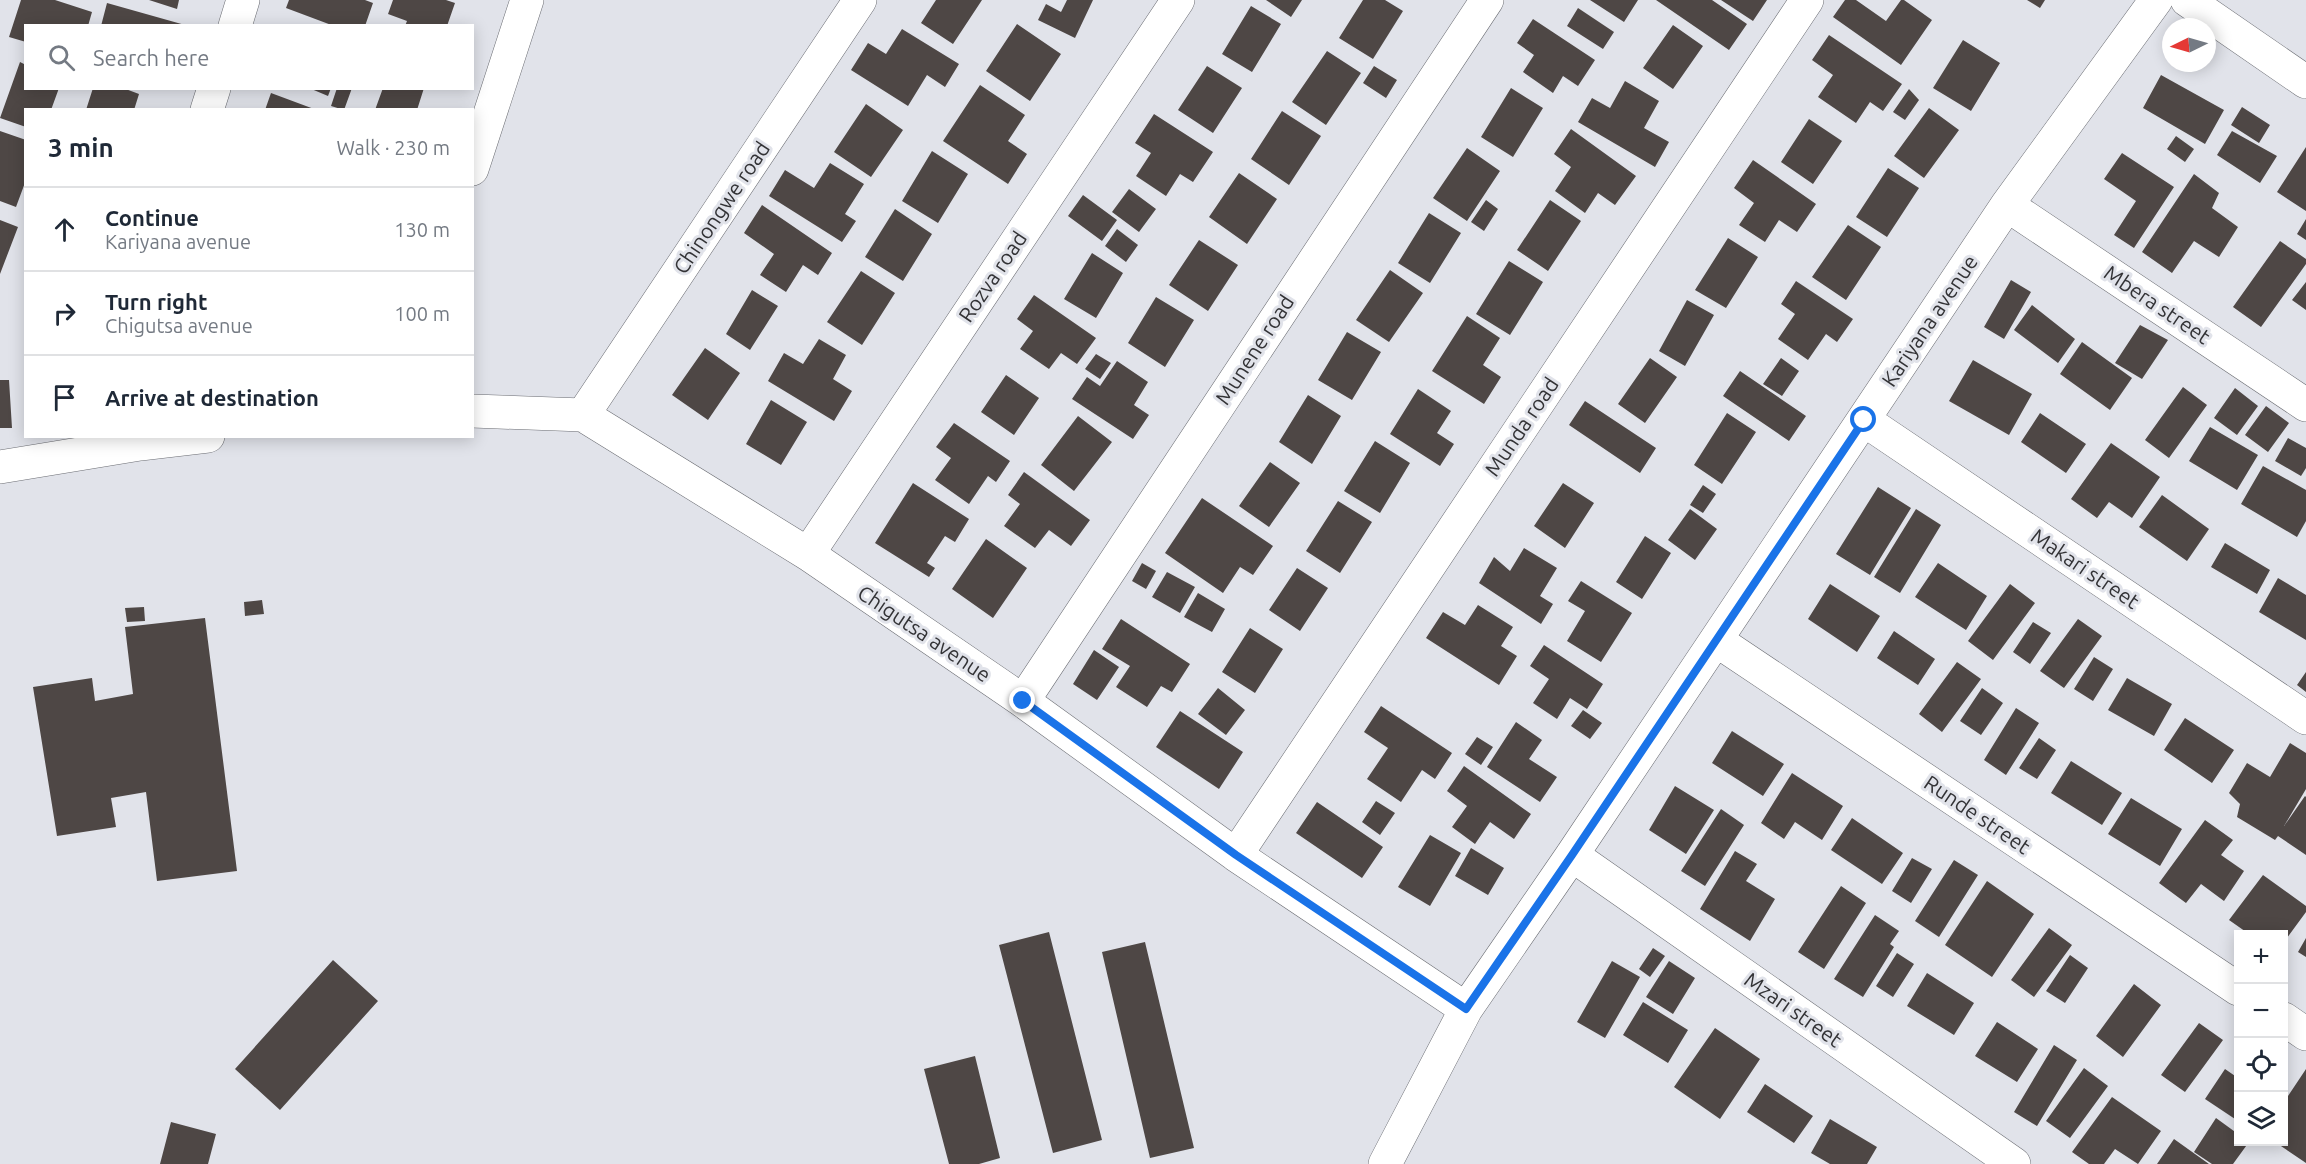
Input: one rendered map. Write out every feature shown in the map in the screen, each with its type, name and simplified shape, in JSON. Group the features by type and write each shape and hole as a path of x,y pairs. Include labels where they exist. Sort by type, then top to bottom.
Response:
{"street":[{"path":"236,24 243,0"},
{"path":"474,163 527,0"},
{"name":"Chinongwe road","path":"583,415 860,0"},
{"name":"Rozva road","path":"808,554 1178,0"},
{"name":"Munene road","path":"1023,701 1487,0"},
{"name":"Munda road","path":"1236,855 1807,0"},
{"name":"Kariyana avenue","path":"1385,1164 1466,1009 1572,855 2007,205 2156,0"},
{"path":"2187,0 2306,82"},
{"path":"208,108 213,90"},
{"name":"Mbera street","path":"2007,205 2306,405"},
{"name":"Chigutsa avenue","path":"474,411 583,415 808,554 1023,701 1236,855 1466,1009"},
{"name":"Makari street","path":"1864,420 2306,718"},
{"path":"0,466 140,440 174,438"},
{"name":"Runde street","path":"1716,640 2234,986"},
{"name":"Mzari street","path":"1572,855 2014,1164"},
{"path":"2288,1022 2306,1034"}],"building":[{"path":"21,0 55,0 92,12 89,24 24,24 24,41 9,37"},
{"path":"149,0 179,0 177,9"},
{"path":"289,0 365,0 373,3 366,24 329,24 286,8"},
{"path":"393,0 446,0 455,3 448,24 406,24 407,21 388,14"},
{"path":"936,0 982,0 953,44 921,23"},
{"path":"1067,0 1093,0 1075,38 1038,20 1046,4 1061,12"},
{"path":"1266,0 1302,0 1291,17"},
{"path":"1363,0 1385,0 1403,11 1373,59 1339,38"},
{"path":"1590,0 1638,0 1624,22"},
{"path":"1656,0 1712,0 1747,24 1729,50"},
{"path":"1721,0 1767,0 1753,21"},
{"path":"1845,0 1856,0 1886,21 1901,0 1904,0 1932,20 1901,65 1833,17"},
{"path":"2027,0 2045,0 2040,8"},
{"path":"107,3 181,24 102,24"},
{"path":"1251,6 1281,24 1252,72 1222,54"},
{"path":"1578,8 1614,32 1603,49 1567,26"},
{"path":"1533,19 1595,60 1578,86 1563,76 1553,93 1523,72 1534,55 1517,43"},
{"path":"1017,24 1061,54 1030,101 986,71"},
{"path":"1673,25 1703,46 1673,89 1643,68"},
{"path":"902,29 959,64 945,87 927,75 908,106 851,70 868,43 886,54"},
{"path":"1829,35 1902,84 1883,111 1870,102 1856,123 1818,97 1833,75 1812,60"},
{"path":"1963,40 2000,63 1971,111 1933,88"},
{"path":"1327,51 1361,73 1326,125 1292,102"},
{"path":"20,62 24,64 24,90 58,90 52,108 24,108 24,126 0,118"},
{"path":"1207,66 1242,88 1213,133 1178,110"},
{"path":"1374,66 1397,80 1386,98 1363,83"},
{"path":"2161,75 2224,110 2205,144 2143,108"},
{"path":"1625,81 1659,101 1644,128 1669,142 1655,167 1578,122 1592,98 1610,108"},
{"path":"980,85 1025,115 1008,141 1027,154 1008,184 943,141"},
{"path":"1511,88 1543,108 1513,157 1481,137"},
{"path":"1909,89 1919,100 1905,120 1893,112"},
{"path":"92,90 128,90 139,94 135,108 87,108"},
{"path":"314,90 330,90 328,96"},
{"path":"336,90 351,90 345,108 331,106"},
{"path":"382,90 423,90 418,108 376,108"},
{"path":"271,93 311,108 266,108"},
{"path":"866,104 903,130 871,177 834,152"},
{"path":"2242,107 2270,125 2259,143 2231,125"},
{"path":"1929,108 1959,130 1924,178 1894,156"},
{"path":"1282,111 1321,136 1289,185 1251,159"},
{"path":"1154,114 1213,152 1193,182 1180,174 1166,196 1136,176 1151,153 1135,143"},
{"path":"1809,119 1842,141 1813,184 1781,162"},
{"path":"1571,129 1636,176 1615,205 1598,193 1585,213 1555,191 1571,167 1554,154"},
{"path":"0,131 24,139 24,185 16,207 0,201"},
{"path":"2232,131 2277,156 2260,183 2217,155"},
{"path":"2176,136 2194,149 2185,162 2167,149"},
{"path":"2306,147 2306,211 2277,192"},
{"path":"1467,148 1500,171 1467,221 1433,198"},
{"path":"932,151 968,174 938,223 902,201"},
{"path":"2122,153 2174,187 2134,248 2114,235 2136,201 2104,179"},
{"path":"1753,160 1816,204 1797,232 1779,220 1765,242 1739,225 1754,203 1734,188"},
{"path":"830,163 864,184 845,214 856,221 842,242 769,196 785,170 814,188"},
{"path":"1888,168 1919,188 1887,237 1856,217"},
{"path":"1239,173 1277,199 1247,244 1209,217"},
{"path":"2194,174 2219,193 2212,208 2238,227 2219,257 2194,241 2172,273 2142,252"},
{"path":"1129,189 1156,209 1139,232 1112,212"},
{"path":"1083,195 1117,220 1102,241 1068,216"},
{"path":"1486,200 1498,209 1484,231 1471,222"},
{"path":"1550,200 1581,221 1548,271 1517,250"},
{"path":"762,205 832,253 818,275 803,265 786,292 760,275 774,254 744,233"},
{"path":"895,209 932,234 903,281 865,257"},
{"path":"1429,213 1461,233 1430,283 1398,263"},
{"path":"2306,219 2306,240 2297,234"},
{"path":"0,220 18,227 0,274"},
{"path":"1848,225 1881,247 1846,300 1812,277"},
{"path":"1117,229 1138,245 1126,262 1105,246"},
{"path":"1728,238 1758,257 1726,308 1695,290"},
{"path":"1199,240 1238,265 1208,311 1169,285"},
{"path":"2280,241 2306,259 2306,264 2261,327 2233,307"},
{"path":"1092,253 1123,273 1096,318 1064,299"},
{"path":"1509,261 1543,282 1510,335 1476,314"},
{"path":"1390,270 1423,293 1389,342 1356,320"},
{"path":"861,271 895,293 862,345 827,322"},
{"path":"2011,280 2031,292 2004,339 1984,327"},
{"path":"1796,281 1853,319 1837,342 1826,334 1808,360 1778,339 1795,314 1781,304"},
{"path":"2306,282 2306,310 2292,300"},
{"path":"752,290 778,306 750,350 726,334"},
{"path":"1034,295 1096,338 1077,364 1061,353 1049,369 1020,349 1033,331 1017,319"},
{"path":"1156,297 1194,320 1165,367 1128,343"},
{"path":"1687,300 1714,315 1685,366 1659,351"},
{"path":"2032,305 2075,339 2058,363 2014,330"},
{"path":"1467,316 1500,338 1483,365 1501,377 1484,404 1432,371"},
{"path":"2140,325 2168,340 2142,379 2115,363"},
{"path":"1347,332 1381,352 1352,400 1318,380"},
{"path":"819,339 846,355 833,379 852,391 834,421 768,381 784,353 803,364"},
{"path":"2082,342 2132,378 2110,410 2060,374"},
{"path":"705,348 740,373 708,420 672,395"},
{"path":"1096,354 1111,363 1100,379 1085,369"},
{"path":"1650,358 1677,377 1645,423 1618,404"},
{"path":"1781,358 1799,371 1782,396 1763,384"},
{"path":"1973,360 2032,394 2009,435 1949,401"},
{"path":"1117,361 1148,382 1134,405 1149,415 1133,439 1072,399 1087,377 1100,386"},
{"path":"1740,371 1806,416 1789,441 1723,396"},
{"path":"1006,375 1039,398 1014,435 981,412"},
{"path":"0,380 9,380 12,428 0,428"},
{"path":"2183,387 2207,405 2169,458 2145,440"},
{"path":"2235,388 2258,406 2237,435 2214,418"},
{"path":"1418,389 1451,411 1437,433 1454,444 1440,466 1390,434"},
{"path":"1308,395 1341,416 1312,464 1279,442"},
{"path":"771,400 807,422 781,465 746,444"},
{"path":"1585,401 1656,448 1640,473 1569,425"},
{"path":"2266,406 2289,423 2268,452 2245,435"},
{"path":"1727,413 1756,432 1722,484 1694,465"},
{"path":"2040,413 2086,444 2066,473 2021,442"},
{"path":"1078,416 1112,442 1074,491 1041,465"},
{"path":"954,423 1010,461 996,482 988,476 969,504 935,480 951,458 936,447"},
{"path":"2210,427 2258,455 2237,490 2189,461"},
{"path":"2288,438 2306,448 2306,468 2301,476 2275,461"},
{"path":"1375,441 1410,463 1380,513 1344,491"},
{"path":"2111,443 2160,477 2132,518 2109,502 2097,518 2071,499"},
{"path":"1270,462 1300,483 1269,527 1239,506"},
{"path":"2263,466 2306,490 2306,521 2297,537 2241,504"},
{"path":"1024,472 1090,520 1071,546 1049,530 1035,548 1004,526 1020,504 1008,495"},
{"path":"913,483 969,519 955,542 945,536 927,563 935,568 929,577 875,543"},
{"path":"1563,483 1594,503 1565,548 1534,526"},
{"path":"1703,485 1716,494 1703,513 1690,505"},
{"path":"1878,487 1911,508 1870,575 1836,554"},
{"path":"2162,495 2209,529 2187,561 2139,527"},
{"path":"1202,498 1273,546 1253,575 1240,567 1223,593 1165,553"},
{"path":"1338,501 1372,522 1340,573 1306,551"},
{"path":"1690,509 1717,529 1695,560 1668,540"},
{"path":"1916,509 1941,525 1900,593 1874,577"},
{"path":"1645,536 1671,553 1642,599 1616,582"},
{"path":"986,539 1027,568 993,618 952,589"},
{"path":"2225,543 2270,570 2257,594 2211,567"},
{"path":"1524,548 1557,568 1540,596 1553,604 1541,624 1479,583 1494,557 1510,571"},
{"path":"1142,563 1156,571 1146,589 1132,581"},
{"path":"1938,563 1987,596 1966,630 1915,597"},
{"path":"1297,568 1328,588 1300,631 1269,610"},
{"path":"1167,572 1195,587 1180,613 1152,597"},
{"path":"2278,578 2306,595 2306,640 2259,612"},
{"path":"1581,581 1632,613 1601,662 1567,641 1585,611 1568,601"},
{"path":"1830,584 1880,616 1857,652 1808,619"},
{"path":"2010,584 2035,603 1993,660 1968,641"},
{"path":"1198,593 1225,609 1212,632 1184,617"},
{"path":"262,600 264,614 245,616 244,602"},
{"path":"1478,605 1513,627 1501,646 1517,656 1499,685 1426,638 1443,612 1465,625"},
{"path":"144,607 145,621 127,622 125,608"},
{"path":"205,618 237,871 157,881 146,792 111,798 116,827 57,836 33,687 92,678 95,701 133,694 125,627"},
{"path":"1121,619 1190,664 1172,692 1161,686 1147,707 1116,687 1130,666 1102,649"},
{"path":"2078,619 2102,636 2064,688 2040,671"},
{"path":"2033,622 2051,633 2030,664 2013,652"},
{"path":"1250,628 1283,649 1255,693 1222,672"},
{"path":"1894,631 1935,659 1918,685 1877,658"},
{"path":"1544,645 1603,684 1587,709 1570,698 1557,719 1533,703 1549,679 1530,666"},
{"path":"1094,650 1119,667 1097,700 1073,684"},
{"path":"2094,657 2113,669 2093,701 2074,689"},
{"path":"1957,662 1981,679 1942,732 1919,714"},
{"path":"2306,672 2306,692 2297,685"},
{"path":"2127,678 2172,704 2154,736 2108,710"},
{"path":"1218,688 1245,710 1226,735 1198,714"},
{"path":"1982,688 2003,703 1981,735 1960,721"},
{"path":"1381,706 1452,753 1435,779 1422,770 1401,802 1367,779 1388,748 1364,732"},
{"path":"2016,708 2039,723 2006,775 1984,760"},
{"path":"1583,710 1602,723 1590,739 1571,726"},
{"path":"1180,711 1243,752 1219,789 1156,747"},
{"path":"2185,718 2234,750 2212,783 2164,750"},
{"path":"1516,722 1542,740 1529,759 1557,777 1540,802 1487,767"},
{"path":"1732,731 1784,764 1763,796 1712,763"},
{"path":"1477,737 1493,747 1481,765 1465,754"},
{"path":"2039,738 2056,750 2037,779 2019,768"},
{"path":"2290,743 2306,753 2306,789 2284,826 2305,796 2306,855 2278,836 2275,840 2237,817 2240,804 2229,793 2247,763 2270,777"},
{"path":"2071,761 2122,793 2102,825 2051,793"},
{"path":"1464,766 1531,814 1514,839 1490,822 1475,844 1452,827 1467,806 1447,791"},
{"path":"1792,773 1843,806 1822,840 1795,822 1784,839 1761,823"},
{"path":"1675,786 1714,810 1686,854 1649,830"},
{"path":"2131,798 2182,829 2160,866 2108,834"},
{"path":"1376,801 1395,813 1380,835 1362,822"},
{"path":"1317,802 1383,847 1362,878 1296,833"},
{"path":"1721,809 1744,825 1705,886 1681,871"},
{"path":"1852,818 1903,853 1882,884 1831,850"},
{"path":"2205,820 2233,840 2221,855 2244,871 2224,901 2201,884 2186,903 2159,883"},
{"path":"1430,835 1461,853 1430,906 1398,887"},
{"path":"1471,848 1504,868 1488,895 1455,876"},
{"path":"1735,851 1757,864 1746,881 1775,899 1750,941 1700,909"},
{"path":"1912,858 1932,869 1911,903 1892,891"},
{"path":"1954,860 1978,875 1939,937 1915,921"},
{"path":"2263,875 2306,906 2306,912 2288,937 2288,930 2243,930 2229,920"},
{"path":"1987,881 2034,914 1992,977 1945,945"},
{"path":"1841,886 1866,903 1824,969 1798,952"},
{"path":"1875,915 1899,931 1890,944 1894,947 1863,997 1834,979"},
{"path":"2049,928 2072,945 2034,997 2011,980"},
{"path":"1049,932 1102,1140 1053,1153 999,945"},
{"path":"2306,938 2306,957 2298,952"},
{"path":"1145,942 1194,1148 1150,1158 1102,952"},
{"path":"1653,948 1665,956 1650,977 1639,969"},
{"path":"1897,953 1914,964 1893,997 1876,986"},
{"path":"2070,955 2088,968 2065,1003 2046,991"},
{"path":"333,960 378,1001 280,1110 235,1069"},
{"path":"1612,961 1640,977 1605,1038 1577,1022"},
{"path":"1669,961 1695,978 1673,1014 1646,997"},
{"path":"1927,973 1974,1003 1954,1035 1907,1006"},
{"path":"2134,984 2161,1005 2123,1057 2096,1036"},
{"path":"1643,1002 1688,1030 1668,1063 1623,1035"},
{"path":"1997,1022 2038,1049 2017,1082 1975,1056"},
{"path":"2199,1023 2223,1040 2185,1092 2161,1075"},
{"path":"1715,1028 1760,1059 1720,1119 1674,1087"},
{"path":"2054,1045 2077,1060 2037,1126 2014,1112"},
{"path":"975,1056 1000,1158 979,1164 949,1164 924,1069"},
{"path":"2084,1068 2108,1086 2070,1138 2046,1121"},
{"path":"2225,1069 2234,1075 2234,1118 2205,1099"},
{"path":"2306,1069 2306,1163 2281,1146 2288,1146 2288,1096"},
{"path":"1765,1084 1813,1116 1794,1143 1747,1112"},
{"path":"2112,1097 2161,1131 2138,1164 2115,1149 2104,1164 2089,1164 2072,1152"},
{"path":"2216,1118 2234,1131 2234,1146 2246,1146 2233,1164 2212,1164 2194,1152"},
{"path":"1830,1119 1877,1147 1867,1164 1830,1164 1811,1153"},
{"path":"171,1122 216,1134 208,1164 160,1164"},
{"path":"2174,1139 2209,1164 2157,1164"}],"route":[{"path":"1023,701 1236,855 1466,1009 1864,420"}]}
